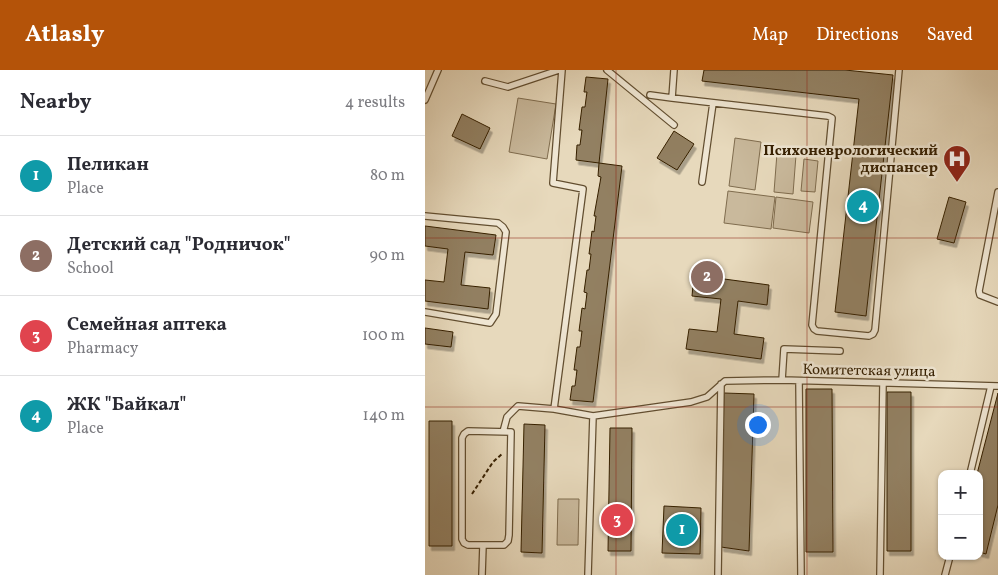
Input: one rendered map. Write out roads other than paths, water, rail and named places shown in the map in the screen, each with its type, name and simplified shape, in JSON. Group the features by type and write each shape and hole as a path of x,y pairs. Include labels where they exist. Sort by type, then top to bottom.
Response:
{"lane":[{"path":"425,100 438,70"},
{"path":"485,82 508,87 560,70 553,183 583,189 553,409"},
{"path":"607,70 674,125"},
{"path":"672,98 674,70"},
{"path":"650,95 828,116 831,118 812,325 813,329 817,331 869,336 875,330 899,70"},
{"path":"702,182 713,103"},
{"path":"998,192 979,291 980,295 984,298 998,302"},
{"path":"425,216 498,223 503,226 505,232 496,314 490,323 425,312"},
{"path":"782,380 784,349 841,351"},
{"name":"Комитетская улица","path":"721,384 725,381 739,380 782,380 998,386"},
{"path":"799,381 801,575"},
{"path":"880,575 883,383"},
{"path":"503,432 507,417 519,406 553,409 593,416 691,402 707,397 721,384"},
{"path":"718,575 721,384"},
{"path":"971,470 991,386"},
{"path":"588,575 593,416"},
{"path":"468,431 503,432 511,432 508,541 504,545 468,545 462,539 462,438 468,431"},
{"path":"482,575 483,545"},
{"path":"945,575 949,560"}],"place":[{"name":"Психоневрологический диспансер","path":"957,183"},
{"name":"ЖК \"Байкал\"","path":"863,206"},
{"name":"Детский сад \"Родничок\"","path":"707,277"},
{"name":"Семейная аптека","path":"617,520"},
{"name":"Пеликан","path":"682,530"}]}
